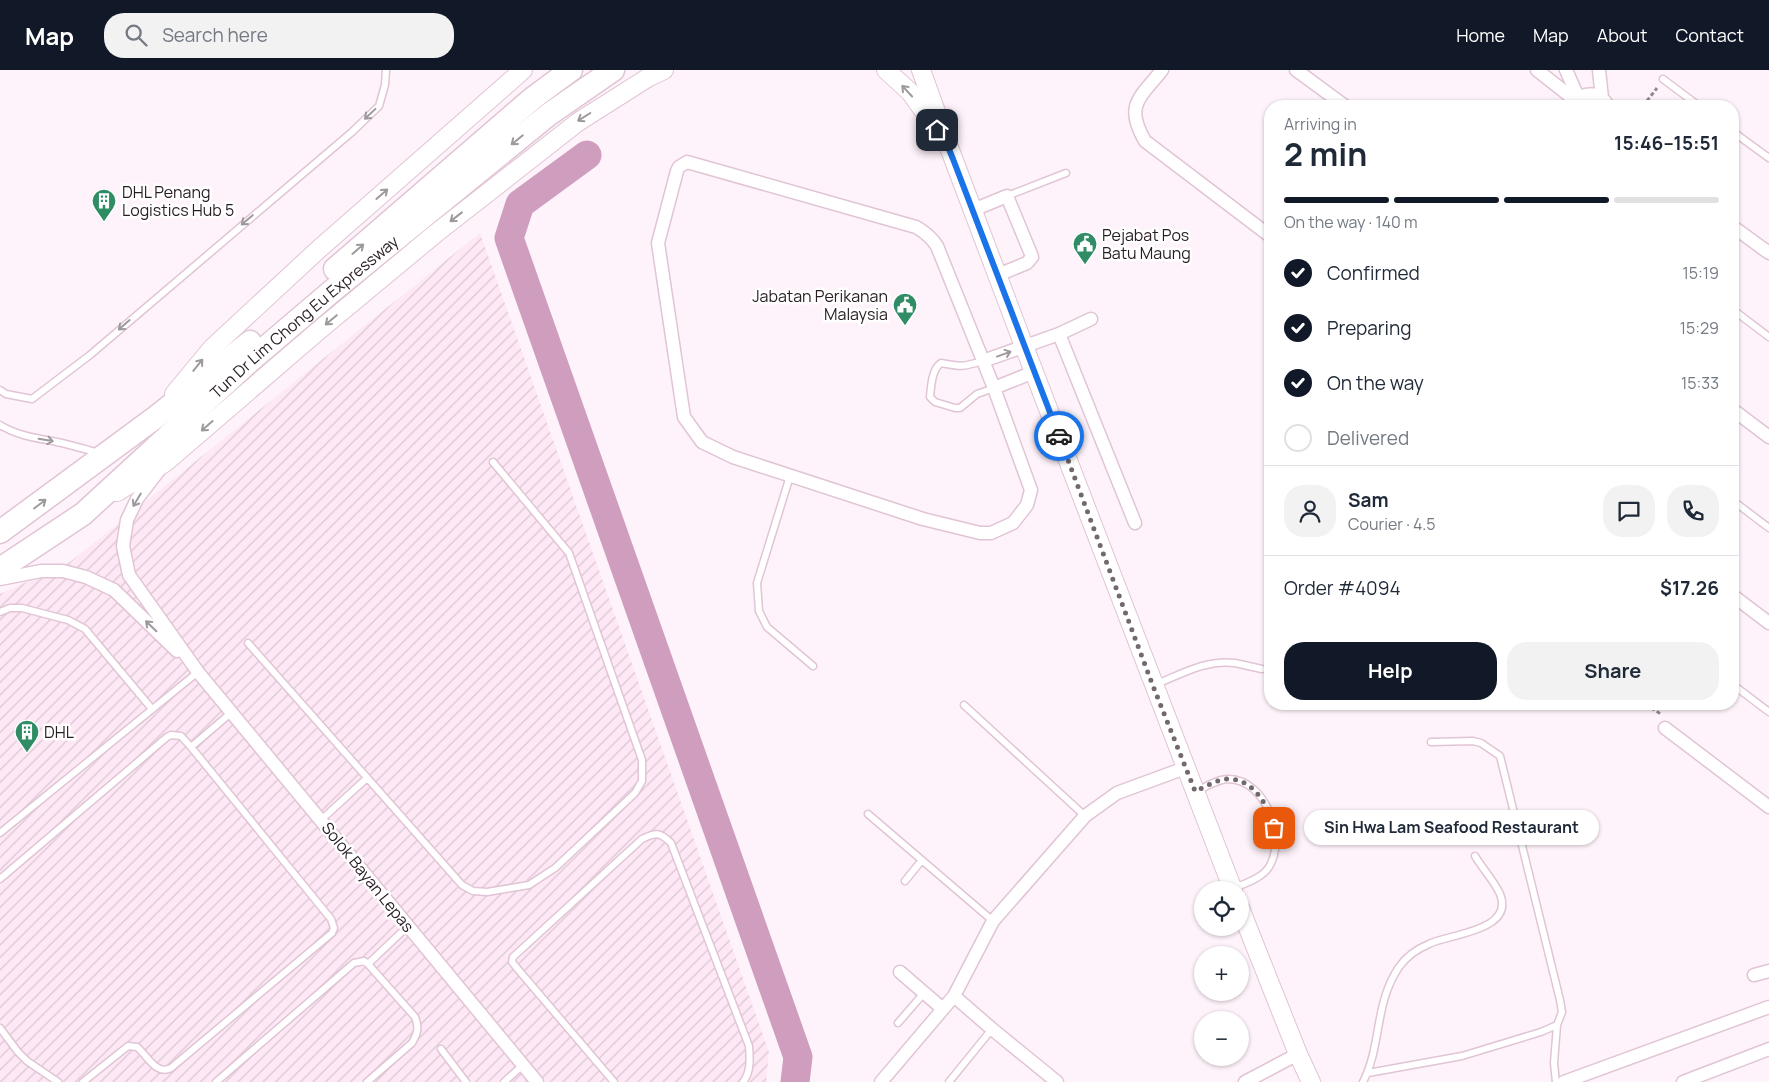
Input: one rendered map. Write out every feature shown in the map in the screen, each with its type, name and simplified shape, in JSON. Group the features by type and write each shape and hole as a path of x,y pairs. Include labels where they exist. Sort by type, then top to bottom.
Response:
{"highway":[{"name":"Tun Dr Lim Chong Eu Expressway","path":"0,569 83,514 247,354 533,98 571,70"},
{"name":"Tun Dr Lim Chong Eu Expressway","path":"0,532 332,291 548,115 613,70"}],"main road":[{"path":"156,417 212,348 319,249 523,70"},
{"path":"626,92 636,70"},
{"path":"83,514 166,462 317,332 435,234 578,122 664,70"},
{"path":"886,70 910,92 946,142"},
{"path":"921,70 946,142 1153,686 1230,881"},
{"path":"1249,931 1311,1082"}],"street":[{"path":"1162,70 1134,109 1140,132 1145,141 1264,231"},
{"path":"1296,70 1337,100"},
{"path":"1537,70 1574,100"},
{"path":"1566,70 1575,100"},
{"path":"1599,70 1605,100"},
{"path":"1577,100 1590,94 1601,100"},
{"path":"692,163 916,227 932,238 937,246 983,361 1031,490 1027,505 1020,516 1013,523 991,533 970,532 922,519 733,457 702,442 684,417 658,243 677,171 683,164 692,163"},
{"path":"973,210 1007,196 1032,257 1027,263 998,275"},
{"path":"1739,231 1769,253"},
{"path":"983,361 1059,334 1091,319"},
{"path":"1059,334 1135,523"},
{"path":"994,388 1034,372"},
{"path":"1739,414 1769,437"},
{"name":"Solok Bayan Lepas","path":"166,462 137,499 127,520 123,546 130,575 198,672"},
{"name":"Solok Bayan Lepas","path":"0,579 41,571 63,571 86,577 114,590 198,672 536,1082"},
{"path":"1739,600 1769,622"},
{"path":"1665,728 1769,807"},
{"path":"881,1082 954,996 993,921 1085,816 1117,793 1185,768"},
{"path":"1754,975 1769,970"},
{"path":"900,972 942,1009"},
{"path":"954,996 1058,1082"},
{"path":"1564,1082 1769,1008"},
{"path":"1683,1082 1713,1077 1769,1049"},
{"path":"1245,1082 1298,1054"}],"lane":[{"path":"0,390 6,394 32,399 90,354 352,132 379,106 385,85 386,70"},
{"path":"1663,79 1691,100"},
{"path":"1739,136 1769,158"},
{"path":"1007,196 1066,173"},
{"path":"1739,314 1769,337"},
{"path":"983,361 962,367 941,363 938,365 935,369 930,397 935,402 960,408 977,394 994,388"},
{"path":"0,425 11,432 106,454"},
{"path":"248,643 462,886 473,891 487,892 529,885 555,868 635,793 642,781 642,760 569,553 493,462"},
{"path":"790,476 757,583 759,611 767,627 813,666"},
{"path":"1739,505 1769,528"},
{"path":"0,612 10,608 22,608 68,620 85,629 152,709"},
{"path":"1153,686 1200,666 1217,663 1233,663 1262,669"},
{"path":"0,833 198,672"},
{"path":"1739,689 1769,712"},
{"path":"964,705 1085,816"},
{"path":"191,747 232,712"},
{"path":"0,879 167,738 171,735 181,736 331,919 334,928 332,933 171,1068 167,1070 158,1069 137,1047 128,1046 83,1082"},
{"path":"1431,742 1473,741 1481,743 1500,756 1560,1000 1562,1012 1557,1025 1554,1063 1556,1082"},
{"path":"321,820 367,778"},
{"path":"1195,791 1222,780 1230,779 1238,781 1257,793 1265,802 1274,828 1274,857 1263,874 1249,881"},
{"path":"868,814 993,921"},
{"path":"614,1082 512,962 513,957 642,839 652,834 663,835 671,844 749,1046 750,1068 743,1082"},
{"path":"1363,1082 1368,1073 1384,998 1401,964 1414,952 1430,943 1484,927 1494,922 1500,915 1502,905 1500,894 1475,856"},
{"path":"905,881 922,860"},
{"path":"368,964 408,926"},
{"path":"216,1082 354,963 364,962 368,964 415,1017 418,1025 417,1035 412,1043 367,1082"},
{"path":"898,1023 924,993"},
{"path":"1368,1073 1462,1056 1541,1032 1557,1025"},
{"path":"0,1028 27,1061 58,1082"},
{"path":"949,1082 992,1029"},
{"path":"442,1049 466,1082"},
{"path":"504,1082 523,1065"}],"path":[{"path":"1647,100 1663,79"}],"shaded area":[{"path":"480,233 769,1052 766,1082 0,1082 0,594 70,562"}],"waterway":[{"path":"587,155 520,204 509,238 798,1057 795,1082"}],"way so far":[{"path":"1059,436 1153,686 1195,791 1222,780 1238,781 1257,793 1265,802 1274,828"}],"place":[{"name":"DHL Penang Logistics Hub 5","path":"104,222"},
{"name":"Pejabat Pos Batu Maung","path":"1085,265"},
{"name":"Jabatan Perikanan Malaysia","path":"905,326"},
{"name":"DHL","path":"27,753"},
{"name":"Sin Hwa Lam Seafood Restaurant","path":"1274,828"}],"route":[{"path":"937,130 946,142 953,159 1059,436"}]}
